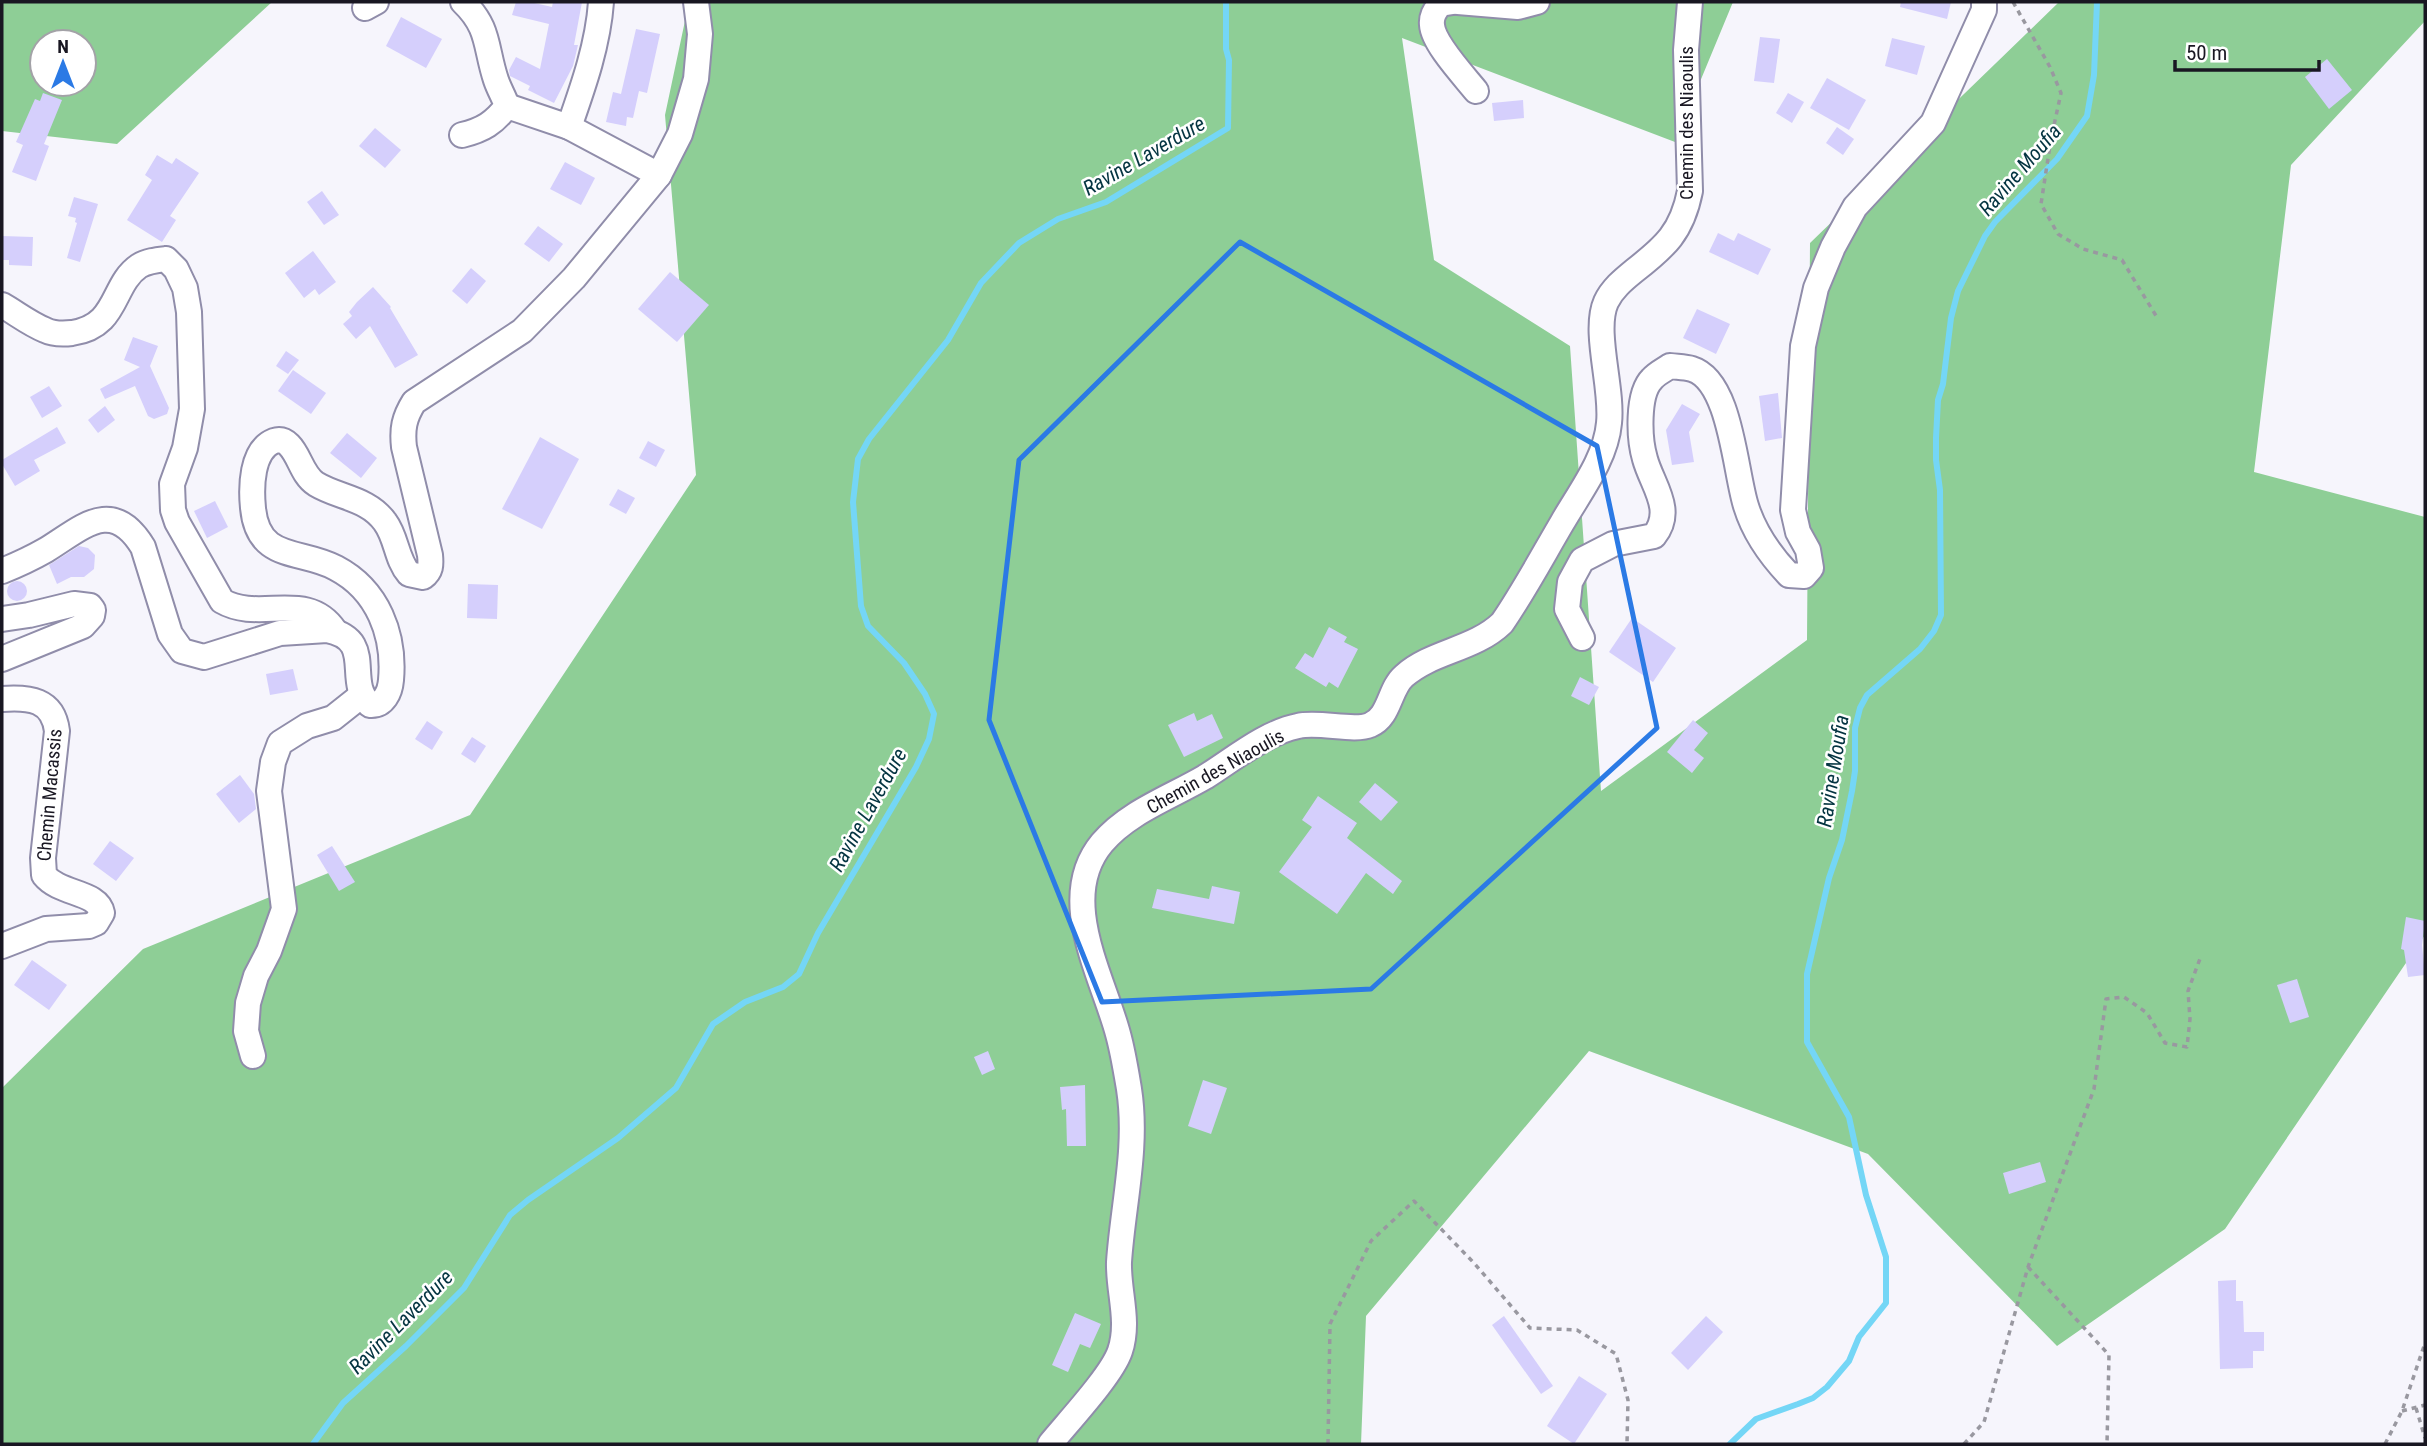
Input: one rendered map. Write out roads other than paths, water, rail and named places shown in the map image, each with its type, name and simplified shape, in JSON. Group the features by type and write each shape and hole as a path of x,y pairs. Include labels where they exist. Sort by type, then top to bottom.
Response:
{"street":[{"path":"463,2 476,14 484,30 496,80 508,106 569,127 659,175"},
{"path":"569,127 585,81 601,2"},
{"path":"2,571 46,550 84,524 113,521 128,529 143,547 170,634 182,651 204,657 280,633 327,629 349,639 357,652 359,687 370,705 376,705 387,697 391,689 392,653 384,620 368,595 341,572 323,563 282,552 262,538 253,511 252,490 254,472 262,453 277,440 288,443 314,483 355,499 377,513 393,536 403,567 409,574 423,577 430,569 430,555 404,447 402,432 405,416 414,402 522,331 548,306 659,175 680,134 695,79 700,34 696,2"},
{"path":"1476,91 1436,39 1432,28 1433,15 1440,4 1456,2 1518,8 1537,2"},
{"name":"Chemin des Niaoulis","path":"1050,1444 1113,1366 1123,1339 1124,1311 1119,1265 1132,1151 1129,1092 1118,1035 1085,935 1085,875 1101,843 1131,818 1282,730 1317,724 1355,727 1372,725 1382,715 1393,689 1404,676 1423,663 1480,640 1502,624 1604,447 1610,411 1602,332 1606,303 1615,288 1673,237 1687,208 1690,191 1686,50 1690,2"},
{"path":"1582,638 1567,609 1570,582 1582,560 1613,544 1654,536 1661,527 1663,510 1658,489 1645,459 1641,431 1643,395 1651,379 1670,366 1693,369 1709,381 1723,406 1746,508 1771,556 1789,575 1804,576 1811,568 1808,550 1798,531 1793,510 1803,346 1816,288 1833,247 1855,207 1933,123 1984,10 1984,2"},
{"path":"462,135 482,130 497,120 508,106"},
{"path":"2,305 44,330 68,333 81,331 100,321 107,313 137,267 166,259 171,263 185,288 189,312 192,409 186,448 172,484 171,497 177,522 222,601 231,606 254,610 308,610 320,614 335,631"},
{"path":"2,619 74,604 90,606 93,610 92,616 83,626 2,659"},
{"path":"253,1056 246,1031 247,1003 256,976 280,925 284,909 269,791 273,762 281,743 307,726 333,718 362,695"},
{"name":"Chemin Macassis","path":"2,699 26,699 42,703 54,717 57,731 43,858 44,875 57,887 91,898 101,907 102,913 96,923 89,926 46,929 2,946"}],"waterway":[{"name":"Ravine Laverdure","path":"313,1444 343,1403 464,1288 510,1215 618,1138 676,1088 713,1024 745,1002 783,987 799,974 818,933 916,767 929,739 934,714 925,694 904,663 868,626 861,606 853,502 858,459 869,439 948,340 981,283 1019,243 1058,219 1106,202 1228,128 1226,2"},
{"name":"Ravine Moufia","path":"1730,1444 1756,1419 1813,1398 1827,1387 1849,1361 1859,1337 1886,1303 1886,1257 1866,1195 1849,1117 1807,1042 1807,974 1852,791 1855,728 1860,708 1867,695 1920,649 1934,631 1941,615 1940,490 1936,438 1938,400 1958,291 1985,236 1995,222 2057,159 2087,116 2094,75 2097,2"}]}
